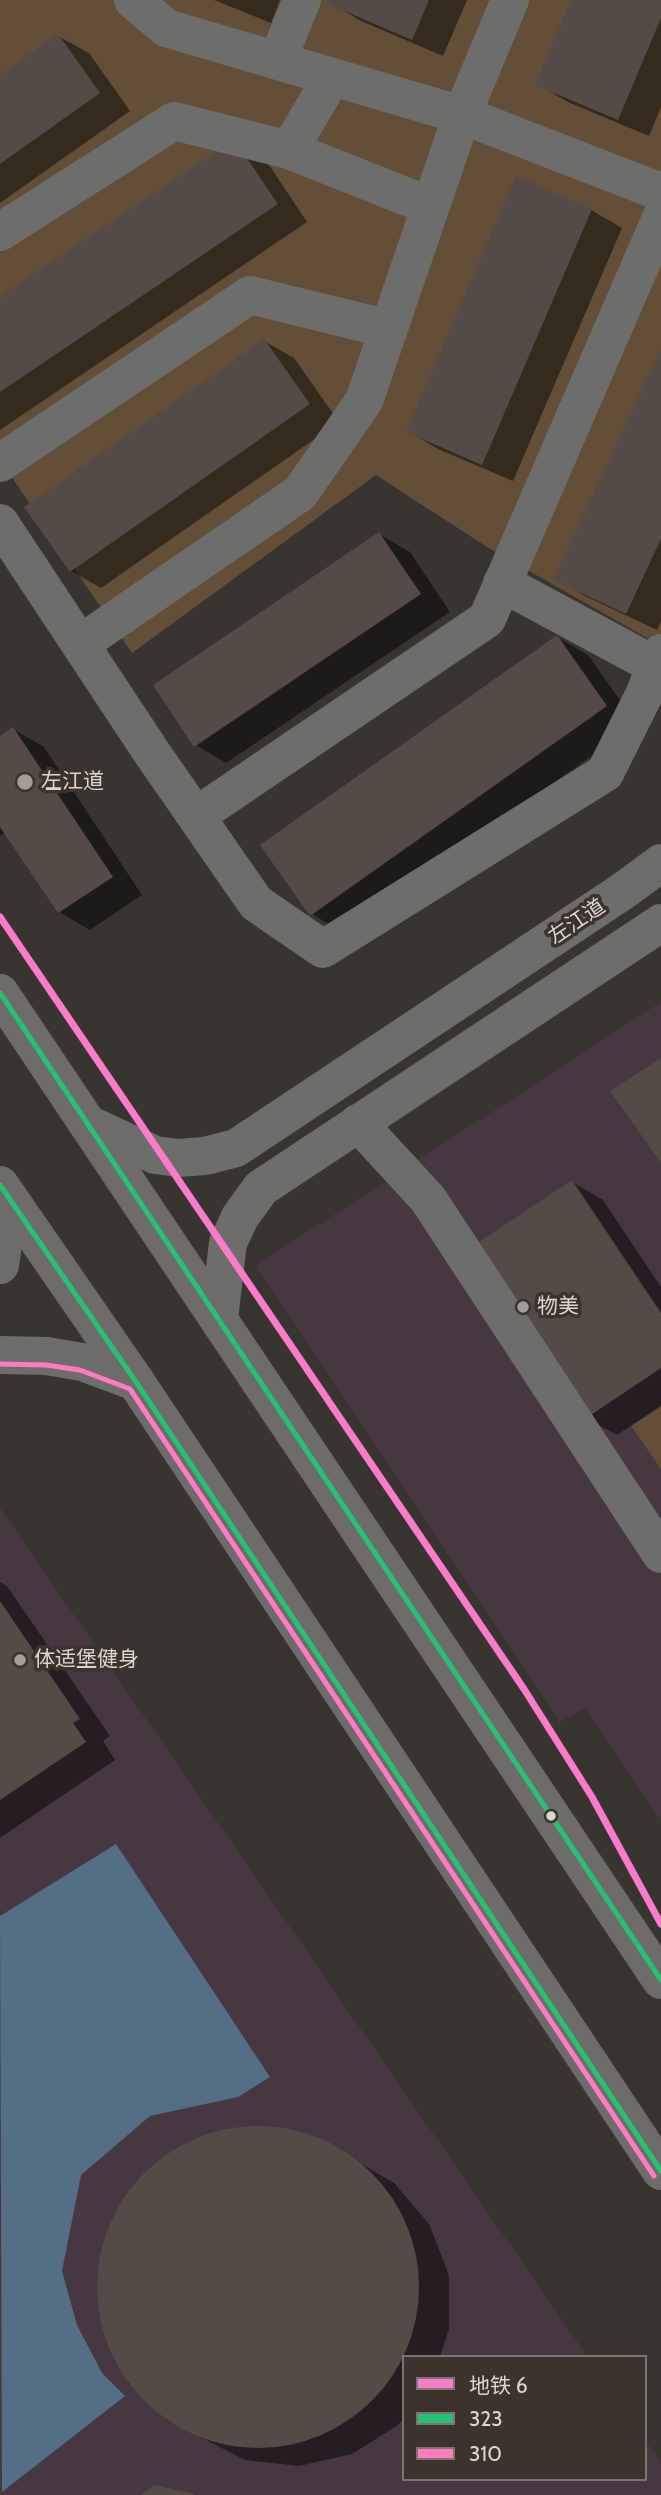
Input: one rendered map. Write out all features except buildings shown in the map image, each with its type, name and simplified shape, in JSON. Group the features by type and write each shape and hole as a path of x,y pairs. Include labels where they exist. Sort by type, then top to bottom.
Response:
{"main road":[{"path":"0,993 661,1980"},
{"path":"3,1190 136,1382 661,2171"}],"street":[{"path":"133,0 166,27 462,114 661,192"},
{"path":"277,61 302,0"},
{"path":"80,644 300,493 364,401 462,114 510,0"},
{"path":"289,150 332,77"},
{"path":"0,232 174,121 289,150 430,206"},
{"path":"196,816 488,619 661,218"},
{"path":"0,463 250,295 389,329"},
{"path":"0,523 256,903 323,949 605,773 658,659 502,583"},
{"name":"左江道","path":"88,1124 155,1154 178,1158 205,1156 236,1148 612,899 661,863"},
{"path":"219,1319 228,1243 240,1217 261,1188 661,923"},
{"path":"358,1123 428,1199 661,1554"},
{"path":"0,1265 4,1238 3,1190"},
{"path":"0,1356 47,1356 82,1362 136,1382"}],"shaded area":[{"path":"0,0 661,0 661,646 487,547 376,475 132,653 0,460"},
{"path":"661,1002 661,1822 585,1708 560,1722 255,1266"},
{"path":"661,1406 661,1469 631,1426"},
{"path":"0,1508 587,2355 402,2355 402,2481 647,2481 647,2443 661,2462 661,2495 0,2495"}],"water":[{"path":"116,1844 270,2077 238,2097 150,2116 81,2175 62,2271 77,2325 102,2373 125,2396 2,2492 0,1916"}],"metro line":[{"name":"6","path":"0,917 524,1689 592,1797 661,1924"}],"transit line":[{"name":"323","path":"0,993 661,1980"},
{"name":"323","path":"0,1185 136,1382 661,2171"},
{"name":"310","path":"0,1364 46,1365 80,1370 130,1389 654,2176"}],"place":[{"name":"左江道","path":"25,782"},
{"name":"物美","path":"523,1307"},
{"name":"体适堡健身","path":"20,1660"}]}
